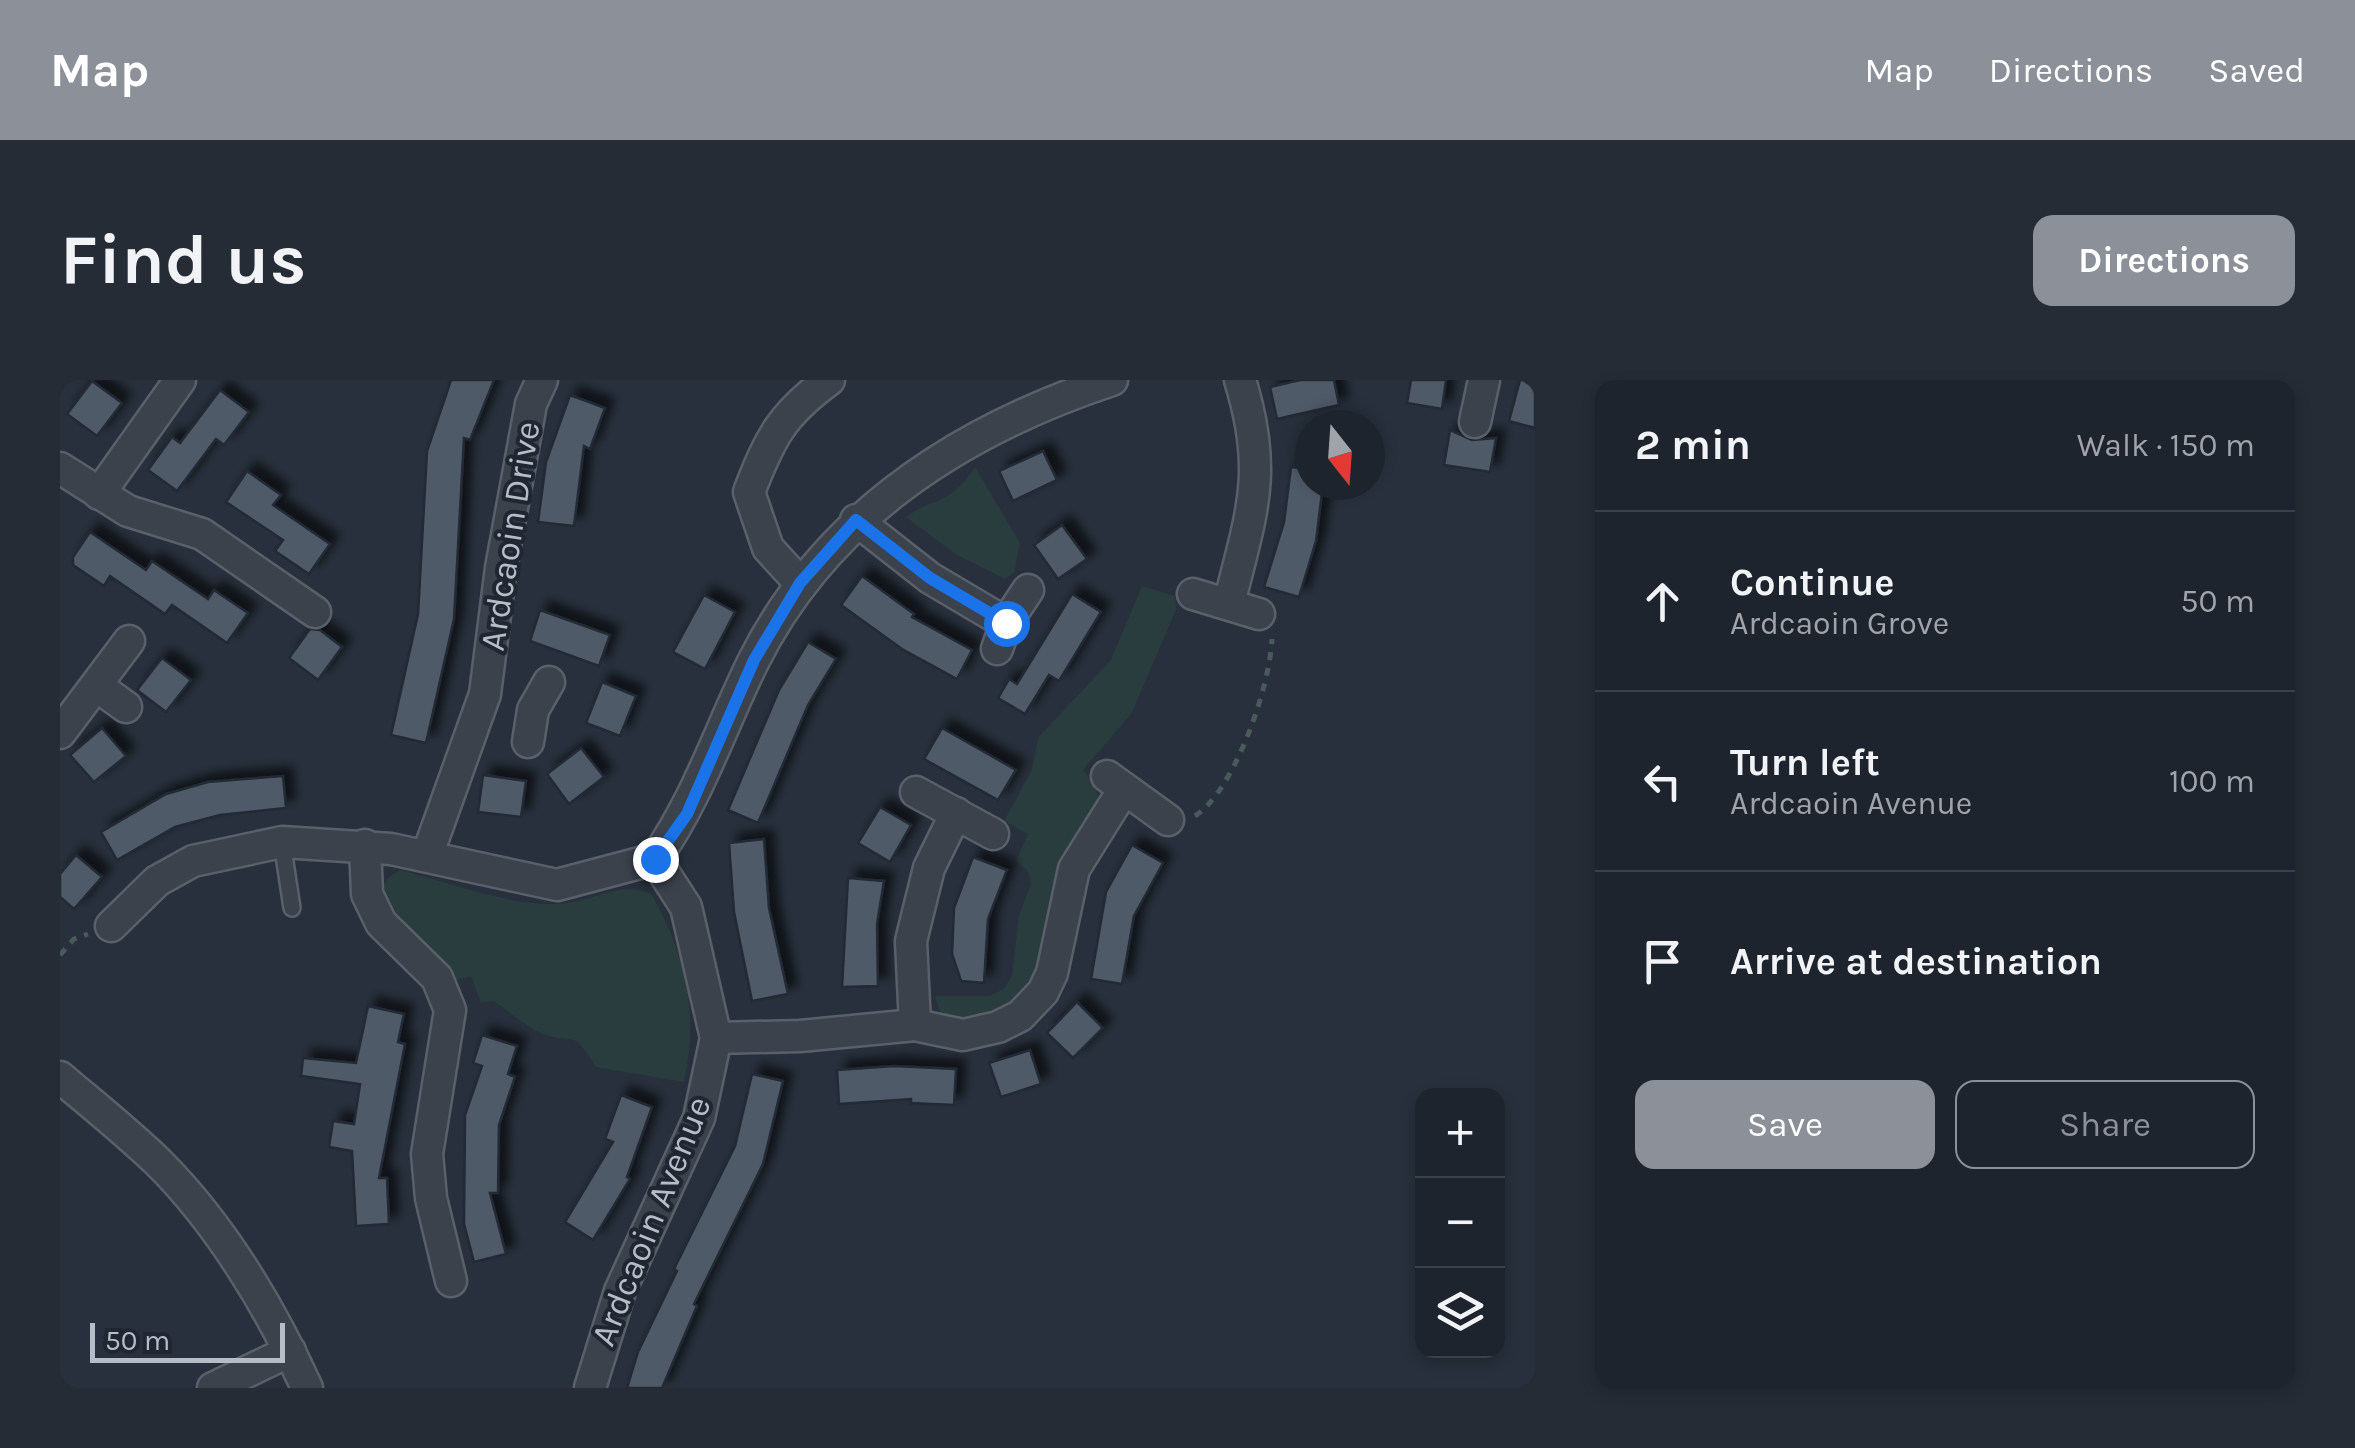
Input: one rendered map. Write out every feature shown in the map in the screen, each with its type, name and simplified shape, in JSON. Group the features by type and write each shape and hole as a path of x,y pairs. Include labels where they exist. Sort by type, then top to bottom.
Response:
{"street":[{"path":"99,494 180,380"},
{"name":"Ardcaoin Drive","path":"427,856 485,694 501,568 531,404 542,380"},
{"path":"800,583 768,548 749,492 771,434 795,406 829,380"},
{"path":"111,926 158,881 193,861 282,842 365,845 557,886 655,859 687,814 754,660 800,583 856,520 932,462 992,426 1112,380"},
{"path":"1229,604 1258,484 1253,422 1240,380"},
{"path":"1475,422 1484,380"},
{"path":"60,468 128,511 202,534 298,611"},
{"path":"856,520 1002,636 1028,590"},
{"path":"1193,594 1259,614"},
{"path":"60,734 129,641"},
{"name":"Ardcaoin Drive","path":"528,742 533,710 548,682"},
{"path":"97,686 126,707"},
{"name":"Ardcaoin Drive","path":"485,694 533,710"},
{"path":"716,1038 800,1036 915,1025 963,1034 998,1027 1020,1016 1043,992 1052,973 1074,869 1116,783 1168,820"},
{"path":"916,792 993,834"},
{"path":"915,1025 911,941 929,868 956,814"},
{"path":"365,845 366,894 380,923 437,978 450,1010 427,1154 431,1198 454,1280"},
{"name":"Ardcaoin Avenue","path":"590,1388 620,1291 699,1118 716,1038 686,907 655,859"},
{"path":"60,1077 160,1164 212,1226 290,1351 307,1388"},
{"path":"213,1388 290,1351"}],"lane":[{"path":"282,842 292,908"}],"path":[{"path":"1168,820 1187,820 1220,791 1253,719 1273,641 1259,614"}],"shaded area":[{"path":"975,467 1020,543 1014,572 1005,579 957,555 906,517 950,495"},
{"path":"1142,586 1175,596 1176,610 1131,714 1083,770 1096,787 1098,797 1060,873 1034,975 1024,994 1007,1008 981,1017 943,1020 935,996 989,996 1004,989 1012,976 1019,915 1031,884 1028,871 1016,861 1028,834 1004,821 1032,770 1038,738 1111,660"},
{"path":"400,870 527,902 568,903 630,889 651,894 673,939 686,985 690,1033 684,1082 596,1067 577,1042 537,1031 494,1001 481,1003 471,976 449,982 410,944 386,911 382,895 386,881"}],"building":[{"path":"451,380 494,380 470,440 464,438 454,619 426,743 391,735 418,614 427,451"},
{"path":"1300,380 1334,380 1339,405 1295,410 1295,415 1277,419 1270,387"},
{"path":"1411,380 1446,380 1442,409 1407,403"},
{"path":"1520,380 1535,380 1535,428 1509,421"},
{"path":"92,381 122,403 97,436 67,414"},
{"path":"220,390 249,412 224,445 216,439 177,491 148,470 172,437 180,443"},
{"path":"570,395 605,408 590,449 584,446 574,526 538,522 546,462"},
{"path":"1450,430 1472,440 1496,438 1490,472 1444,465"},
{"path":"1043,451 1057,480 1013,501 999,471"},
{"path":"1291,467 1295,467 1295,500 1321,500 1316,541 1299,597 1264,587 1284,522"},
{"path":"247,471 281,495 273,505 330,544 309,574 275,551 283,540 226,502"},
{"path":"1062,525 1087,559 1058,579 1034,545"},
{"path":"90,532 146,570 152,561 208,599 214,590 248,613 227,643 172,605 165,614 110,576 104,586 73,565 73,557"},
{"path":"862,576 914,614 912,617 972,650 957,679 902,649 841,605"},
{"path":"1072,594 1101,612 1059,681 1049,675 1025,714 998,698 1009,679 1017,684"},
{"path":"704,595 735,612 705,669 673,652"},
{"path":"540,610 610,635 599,666 530,641"},
{"path":"310,629 320,630 342,647 318,680 289,658"},
{"path":"808,642 836,659 808,705 758,823 728,810 779,690"},
{"path":"162,658 191,680 166,712 137,690"},
{"path":"602,682 636,696 620,736 586,723"},
{"path":"102,728 126,756 94,782 70,755"},
{"path":"942,728 1016,770 998,800 924,759"},
{"path":"581,748 604,777 569,804 547,774"},
{"path":"483,775 526,781 521,817 478,812"},
{"path":"283,776 286,808 220,815 175,827 117,860 101,832 166,794 208,782"},
{"path":"880,807 911,825 890,862 858,843"},
{"path":"764,839 769,908 788,994 752,1001 734,912 729,843"},
{"path":"1132,845 1163,863 1134,916 1122,984 1091,979 1106,892"},
{"path":"76,855 102,877 74,909 60,897 60,874"},
{"path":"973,857 1007,870 988,919 984,983 961,981 952,954 954,908"},
{"path":"848,878 884,881 877,924 878,986 842,987"},
{"path":"1077,1002 1103,1028 1073,1058 1047,1033"},
{"path":"368,1006 404,1014 398,1042 405,1044 379,1178 387,1178 389,1224 356,1226 352,1151 329,1147 333,1121 354,1124 360,1084 301,1076 303,1058 356,1063"},
{"path":"482,1035 517,1046 508,1074 515,1077 499,1125 498,1193 490,1193 506,1254 474,1262 464,1224 465,1115 482,1066 473,1063"},
{"path":"1030,1050 1041,1084 1001,1097 989,1063"},
{"path":"894,1066 956,1069 954,1105 911,1103 911,1099 839,1104 837,1070"},
{"path":"752,1074 783,1081 763,1164 694,1304 697,1306 662,1388 627,1388 638,1352 677,1271 674,1269 735,1146"},
{"path":"621,1095 652,1107 627,1177 630,1179 593,1240 565,1222 613,1142 605,1139"}],"route":[{"path":"655,859 687,814 754,660 800,583 856,520 930,578 1006,623"}]}
